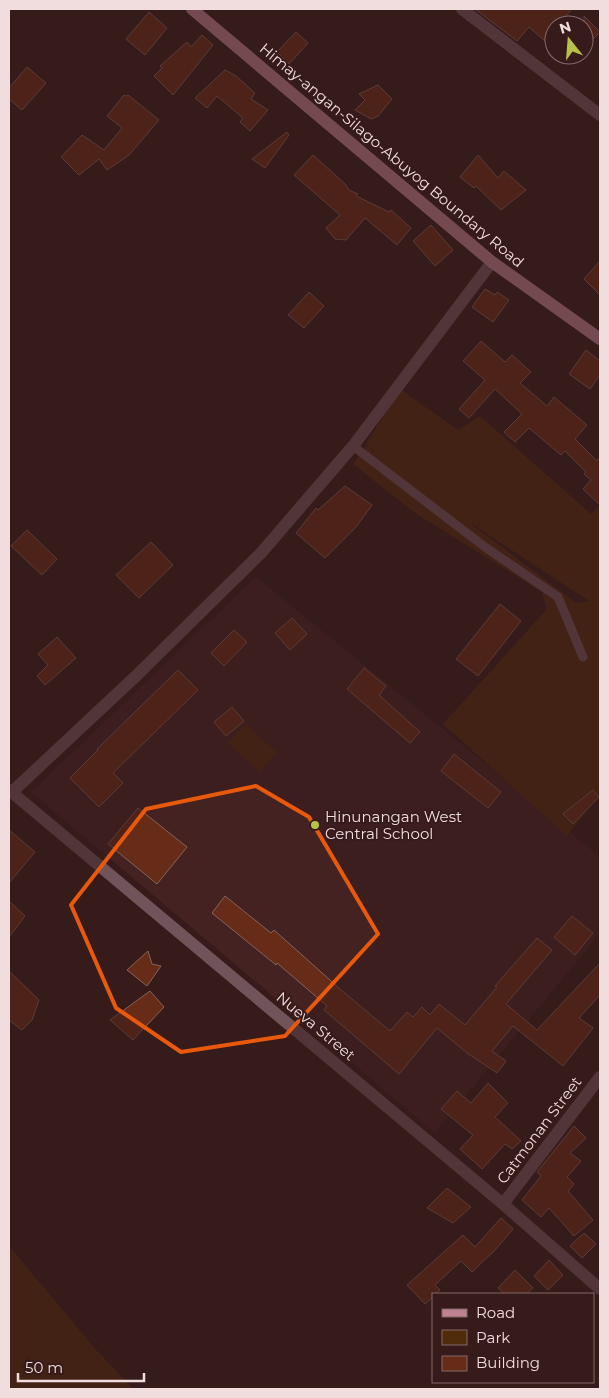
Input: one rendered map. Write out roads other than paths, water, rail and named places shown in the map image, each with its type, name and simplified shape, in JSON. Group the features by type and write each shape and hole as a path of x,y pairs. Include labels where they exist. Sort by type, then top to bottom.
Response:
{"main road":[{"name":"Himay-angan-Silago-Abuyog Boundary Road","path":"192,9 492,262 600,339"}],"street":[{"path":"464,9 600,115"},
{"path":"10,791 136,676 261,553 353,446 492,262"},
{"name":"Nueva Street","path":"10,791 503,1204 600,1290"},
{"name":"Catmonan Street","path":"503,1204 600,1077"}],"lane":[{"path":"353,446 484,547 558,597 583,657"}],"place":[{"name":"Hinunangan West Central School","path":"315,825"}]}
